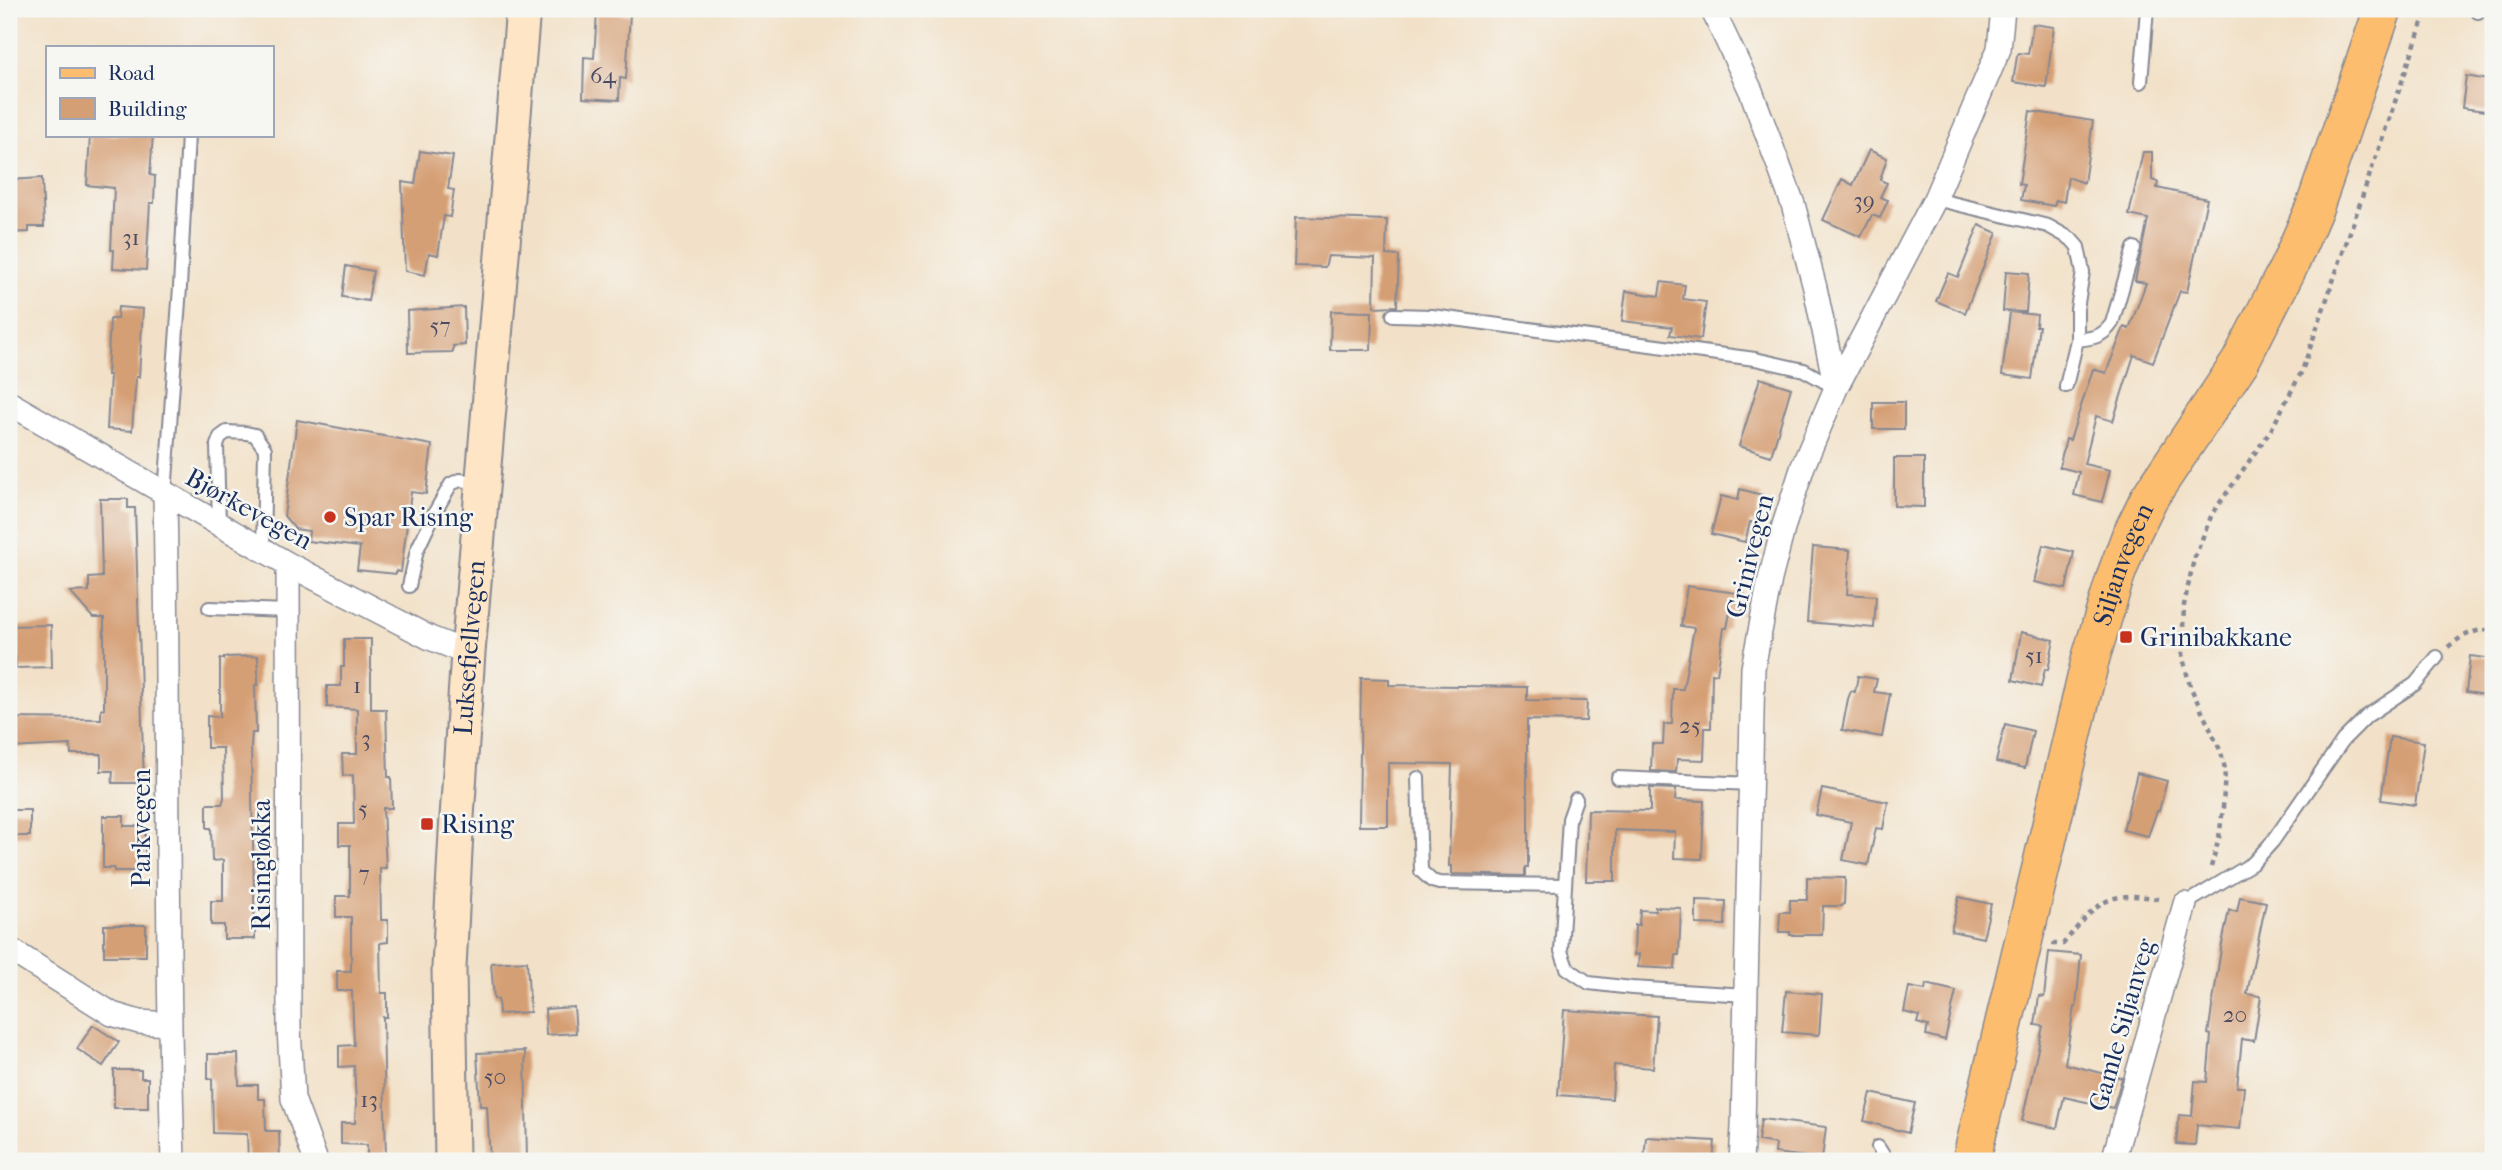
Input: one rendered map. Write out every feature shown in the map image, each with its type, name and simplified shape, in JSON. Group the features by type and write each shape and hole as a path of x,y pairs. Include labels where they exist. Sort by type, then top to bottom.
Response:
{"main road":[{"name":"Luksefjellvegen","path":"452,1161 449,968 468,653 523,9"},
{"name":"Siljanvegen","path":"1971,1161 2091,657 2130,537 2149,498 2240,362 2290,264 2315,206 2383,9"}],"street":[{"path":"1712,9 1751,91 1793,204 1815,288 1836,388"},
{"name":"Grinivegen","path":"1741,1161 1753,668 1767,591 1799,478 1836,388 1935,199 1999,49 2003,9"},
{"name":"Bjørkevegen","path":"9,403 288,564 430,638 468,653"},
{"name":"Parkvegen","path":"165,494 169,676 169,1024 173,1161"},
{"name":"Risingløkka","path":"288,564 289,1028 293,1099 316,1161"},
{"name":"Gamle Siljanveg","path":"2113,1161 2194,899"},
{"path":"9,948 112,1014 139,1022 169,1024"}],"lane":[{"path":"2141,82 2147,9"},
{"path":"165,494 188,136"},
{"path":"1935,199 2048,226 2071,239 2078,247 2083,272 2077,309 2077,340 2066,386"},
{"path":"2077,340 2095,338 2106,332 2112,323 2134,248"},
{"path":"1393,315 1432,316 1744,357 1804,370 1836,388"},
{"path":"219,525 217,445 220,436 227,432 255,435 265,449 263,550"},
{"path":"409,586 417,550 452,484 460,480 482,483"},
{"path":"209,608 288,611"},
{"path":"2194,899 2253,863 2273,841 2343,740 2367,716 2415,684 2437,657"},
{"path":"1418,778 1421,871 1425,876 1439,883 1565,885"},
{"path":"1618,778 1751,783"},
{"path":"1576,799 1569,820 1561,951 1566,968 1590,983 1746,995"},
{"path":"1878,1147 1887,1161"}],"path":[{"path":"2023,944 2063,944 2088,914 2111,897 2136,894 2194,899 2219,838 2226,778 2221,752 2190,686 2182,654 2184,605 2194,559 2212,514 2271,430 2302,371 2427,9"},
{"path":"2437,657 2466,634 2479,630 2493,631"}],"building":[{"path":"597,12 630,14 626,79 620,78 619,100 583,98 584,57 594,58"},
{"path":"2033,24 2054,27 2046,87 2013,82 2017,56 2019,53 2028,54"},
{"path":"2466,76 2493,81 2493,112 2462,108"},
{"path":"2030,111 2093,121 2084,183 2068,177 2064,202 2056,200 2054,206 2021,200 2024,185 2019,184"},
{"path":"90,136 153,136 150,175 155,176 154,203 150,203 146,270 113,268 114,250 111,250 114,188 87,185"},
{"path":"1869,150 1887,158 1880,180 1887,183 1880,197 1888,200 1880,218 1872,215 1861,237 1823,220 1842,179 1853,185"},
{"path":"420,151 453,156 448,189 454,190 450,217 444,216 438,255 429,253 425,275 405,271 402,182 415,184"},
{"path":"2143,152 2152,152 2152,180 2158,182 2157,188 2207,199 2187,292 2180,291 2153,362 2134,355 2113,421 2096,416 2084,464 2110,470 2102,502 2074,495 2079,472 2059,467 2066,439 2070,440 2093,369 2106,373 2124,327 2129,329 2146,283 2135,281 2148,219 2129,215"},
{"path":"42,178 44,227 29,227 29,232 9,233 9,180"},
{"path":"1296,217 1387,220 1386,255 1399,256 1397,306 1374,307 1375,258 1328,256 1325,267 1294,266"},
{"path":"1979,225 1997,233 1965,313 1936,301 1948,273 1958,277"},
{"path":"346,266 373,271 368,301 342,297"},
{"path":"2006,271 2029,273 2026,312 2003,311"},
{"path":"1661,282 1685,285 1683,299 1706,302 1701,339 1670,335 1672,327 1622,321 1626,291 1659,296"},
{"path":"118,307 143,309 139,377 136,377 132,431 107,429 110,319 117,319"},
{"path":"464,307 465,345 453,346 453,352 408,353 407,311"},
{"path":"1331,311 1372,312 1371,350 1330,350"},
{"path":"2010,312 2037,315 2036,326 2039,326 2032,379 2002,375"},
{"path":"1760,378 1791,388 1771,456 1739,446"},
{"path":"1873,402 1904,402 1904,429 1873,429"},
{"path":"297,420 432,445 426,494 411,492 401,572 396,571 396,574 357,570 360,547 308,541 309,531 295,529 284,516"},
{"path":"1894,458 1924,458 1924,507 1894,506"},
{"path":"1740,489 1762,495 1755,523 1750,522 1745,542 1711,534 1721,496 1738,500"},
{"path":"100,499 128,499 128,508 135,508 144,783 112,783 113,771 101,771 101,754 71,754 70,745 9,748 9,718 101,719 101,709 104,709 104,618 93,618 70,592 89,591 89,578 102,577"},
{"path":"2043,545 2074,552 2066,589 2034,582"},
{"path":"1813,547 1850,550 1847,594 1876,596 1874,628 1807,622"},
{"path":"1687,586 1744,594 1741,615 1730,613 1727,628 1724,628 1717,674 1712,673 1711,728 1705,728 1704,760 1677,759 1676,772 1651,771 1652,744 1663,744 1664,724 1672,724 1673,689 1683,689 1694,628 1681,626"},
{"path":"51,625 52,667 16,668 16,657 9,657 9,626"},
{"path":"2021,632 2054,640 2048,670 2045,669 2041,687 2013,680"},
{"path":"344,639 371,639 371,709 386,709 388,777 391,777 392,808 383,808 386,868 380,868 381,920 388,920 388,942 380,943 381,993 387,993 387,1017 383,1017 386,1161 367,1161 367,1145 341,1144 341,1123 355,1123 356,1104 354,1066 339,1067 339,1046 354,1045 352,991 337,991 337,971 351,971 351,917 336,917 336,896 350,896 350,845 339,845 339,824 354,824 353,775 343,776 342,754 357,754 357,709 327,707 327,686 341,686"},
{"path":"258,656 258,685 255,685 256,733 252,733 251,746 255,939 224,939 224,925 211,925 211,901 223,901 223,860 212,861 211,828 207,828 207,804 222,804 224,798 223,748 207,748 207,716 220,717 220,659"},
{"path":"2470,656 2493,659 2493,696 2466,692"},
{"path":"1858,676 1877,679 1874,692 1890,694 1882,737 1842,730 1848,699 1851,691 1855,692"},
{"path":"1361,678 1389,679 1389,685 1527,687 1527,700 1587,701 1586,721 1527,720 1528,867 1525,867 1525,876 1452,874 1452,866 1449,866 1452,764 1388,763 1388,826 1359,826"},
{"path":"2005,724 2033,731 2025,768 1996,762"},
{"path":"2390,737 2424,742 2415,805 2381,800"},
{"path":"2137,773 2167,781 2159,811 2148,836 2123,830"},
{"path":"1650,788 1676,789 1675,800 1704,801 1702,859 1674,858 1675,832 1615,830 1615,881 1586,881 1588,810 1650,811"},
{"path":"1822,789 1888,802 1883,829 1876,828 1868,865 1843,860 1851,822 1816,815"},
{"path":"9,810 30,810 30,836 9,836"},
{"path":"103,816 124,816 124,826 139,826 139,829 145,829 145,871 114,871 114,868 103,868"},
{"path":"1807,877 1845,878 1844,904 1823,906 1822,935 1790,935 1790,932 1779,932 1780,912 1790,912 1790,900 1807,900"},
{"path":"1959,897 1991,904 1983,938 1951,931"},
{"path":"2240,897 2266,902 2247,994 2261,996 2254,1041 2242,1039 2237,1087 2244,1087 2240,1129 2197,1125 2195,1145 2176,1144 2179,1115 2192,1116 2195,1081 2207,1082 2211,1035 2208,1034 2221,949 2229,910 2237,912"},
{"path":"1696,900 1726,901 1725,925 1696,924"},
{"path":"1655,907 1681,908 1679,955 1676,955 1675,969 1638,967 1639,954 1634,955 1635,925 1639,925 1640,910 1655,911"},
{"path":"104,925 146,925 146,956 104,956"},
{"path":"2049,952 2081,955 2076,1007 2065,1064 2122,1078 2113,1108 2064,1097 2057,1128 2022,1121 2043,1026 2035,1025 2039,996 2044,997"},
{"path":"527,961 530,1012 499,1014 498,999 494,999 491,963"},
{"path":"1926,984 1956,991 1945,1040 1926,1035 1928,1026 1917,1023 1919,1016 1904,1012 1909,987 1925,990"},
{"path":"1786,991 1822,994 1819,1035 1782,1032"},
{"path":"574,1007 576,1033 546,1035 545,1009"},
{"path":"1564,1010 1657,1016 1653,1068 1614,1065 1612,1099 1558,1095"},
{"path":"93,1025 119,1042 103,1066 77,1049"},
{"path":"525,1051 527,1161 490,1161 487,1106 480,1106 477,1053"},
{"path":"208,1054 238,1054 239,1085 258,1085 258,1099 265,1099 266,1131 279,1131 280,1161 248,1161 247,1134 213,1133 212,1079 208,1079"},
{"path":"114,1070 141,1070 141,1078 148,1078 148,1108 114,1108"},
{"path":"1871,1093 1915,1103 1908,1133 1864,1121"},
{"path":"1761,1119 1826,1127 1822,1159 1775,1153 1776,1144 1758,1141"},
{"path":"1646,1137 1715,1141 1713,1161 1644,1161"}],"place":[{"name":"Spar Rising","path":"330,517"},
{"name":"Grinibakkane","path":"2126,637"},
{"name":"Rising","path":"427,824"}]}
